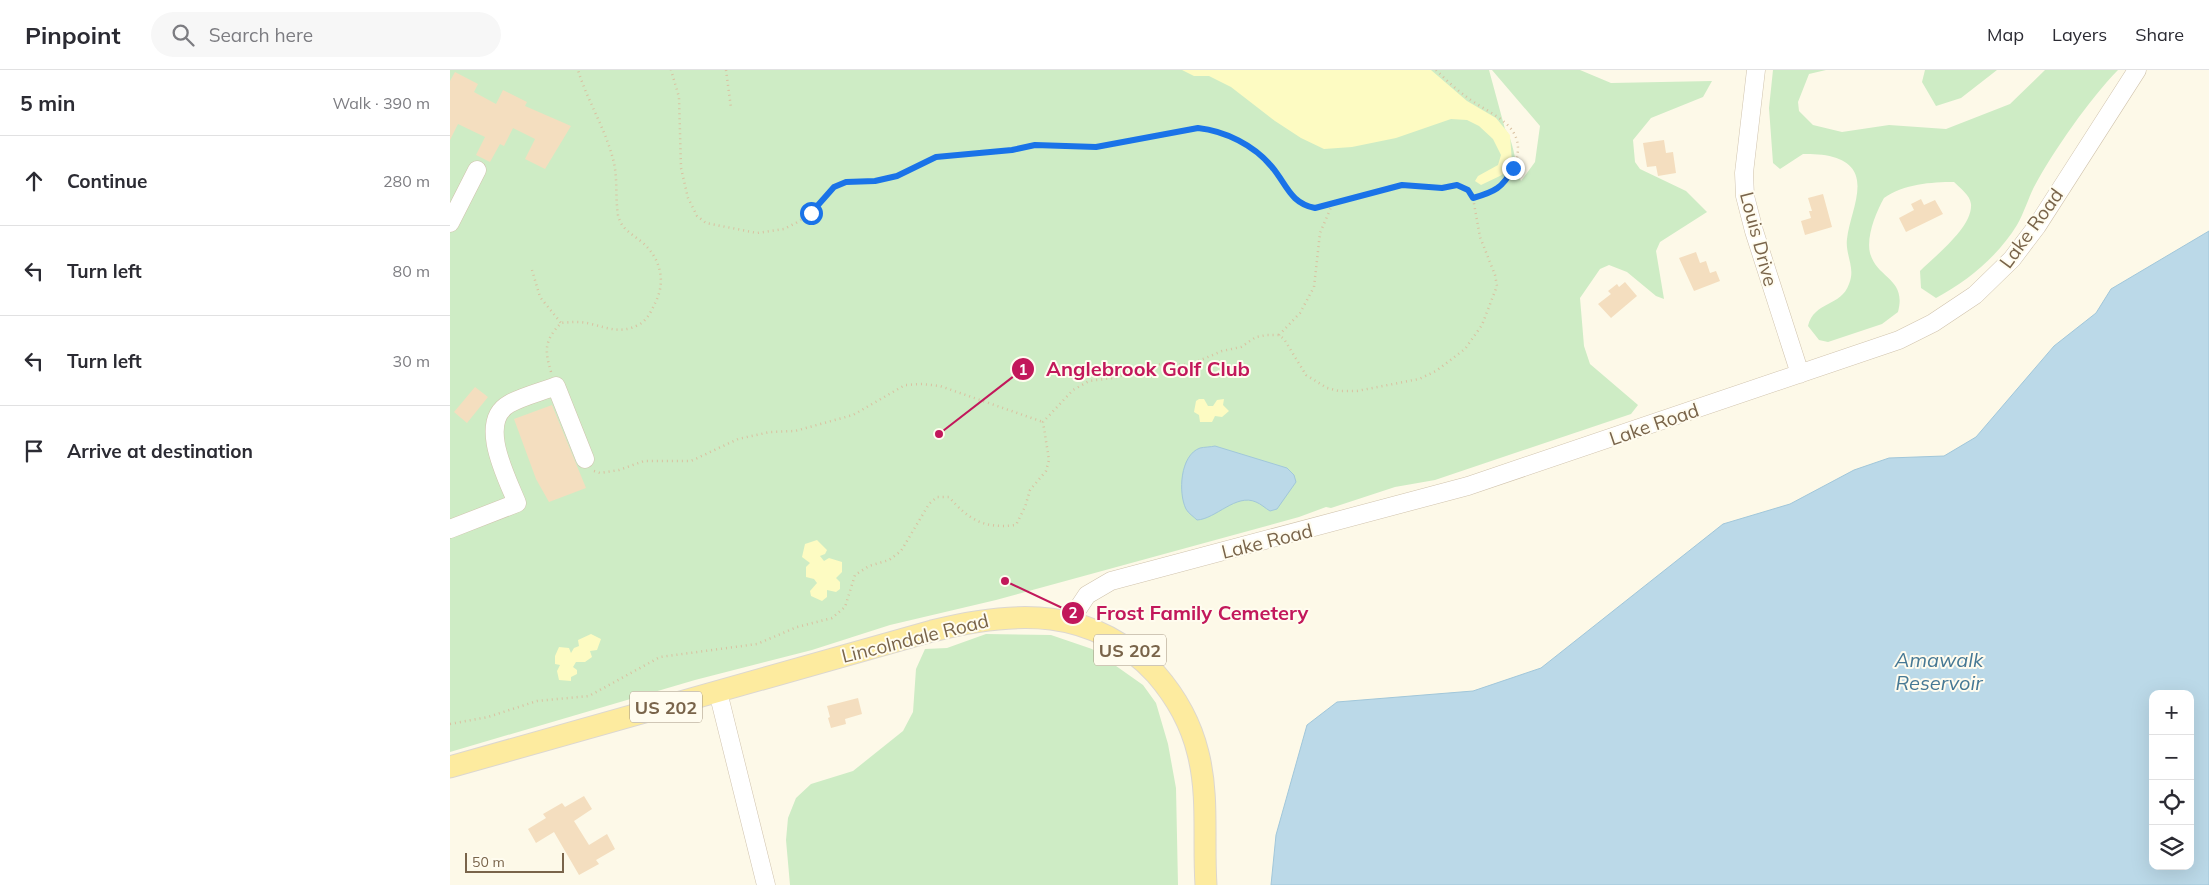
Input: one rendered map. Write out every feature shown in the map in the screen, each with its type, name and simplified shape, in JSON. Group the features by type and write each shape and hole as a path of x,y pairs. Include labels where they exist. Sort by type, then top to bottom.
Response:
{"main road":[{"name":"Lincolndale Road","path":"450,767 960,624 1014,616 1043,617 1090,628 1128,648 1158,677 1183,712 1198,753 1202,777 1206,885"}],"street":[{"name":"Louis Drive","path":"1756,70 1744,173 1745,196 1754,232 1800,374"},
{"name":"Lake Road","path":"1069,622 1088,595 1111,581 1317,528 1468,486 1899,340 1933,323 1975,295 2012,259 2037,226 2137,70"},
{"path":"450,223 477,170"},
{"path":"450,529 517,503 494,439 496,421 508,404 556,386 585,459"},
{"path":"718,692 766,885"}],"path":[{"path":"556,386 546,349 549,336 560,323 577,321 609,330 626,330 641,324 652,311 661,291 661,273 655,257 644,243 625,229 618,217 617,173 578,70"},
{"path":"671,70 679,97 681,168 688,198 697,216 706,223 757,233 778,230 796,223 811,213 834,187 846,182 875,181 897,176 936,157 1012,150 1035,145 1096,147 1198,128 1213,130 1245,144 1272,166 1290,194 1303,206 1315,208 1332,205 1402,185 1442,188 1457,185 1468,190 1473,198 1480,237 1495,275 1497,286 1482,325 1464,350 1436,371 1419,379 1357,391 1339,391 1327,388 1306,375 1284,339 1279,335"},
{"path":"726,70 731,108"},
{"path":"1436,70 1468,98 1506,121 1517,141 1518,156 1506,182 1497,189 1473,198"},
{"path":"1043,422 1073,390 1089,380 1112,378 1161,364 1189,365 1241,347 1256,337 1279,335 1300,312 1311,294 1320,233 1332,205"},
{"path":"532,270 540,297 560,323"},
{"path":"585,459 591,469 600,473 644,461 691,461 738,439 770,432 795,431 836,420 872,405 905,385 922,384 958,391 1043,422"},
{"path":"450,724 488,717 537,701 589,696 660,657 757,644 797,627 832,618 845,607 855,575 869,566 889,560 901,551 929,504 937,498 948,497 966,516 980,522 1006,526 1016,525 1026,507 1030,490 1046,471 1049,460 1043,422"}],"green space":[{"path":"450,70 1489,70 1521,181 1535,162 1540,126 1492,70 1580,70 1611,83 1712,81 1703,97 1651,118 1633,140 1635,162 1640,169 1686,191 1707,212 1660,242 1656,251 1664,299 1656,296 1627,272 1609,265 1600,269 1580,298 1584,346 1590,364 1638,405 1631,414 1435,480 1395,487 1331,508 1326,507 1299,517 996,600 890,625 812,650 695,680 450,752"},
{"path":"1773,70 1826,70 1809,74 1798,102 1799,111 1813,125 1842,132 1889,125 1946,129 2010,104 2045,70 2118,70 2084,110 2062,142 2034,187 2017,225 2001,247 1971,276 1936,298 1921,288 1920,271 1960,231 1970,213 1971,204 1969,198 1954,182 1927,183 1909,187 1884,198 1872,225 1869,247 1874,262 1895,285 1900,301 1898,312 1882,324 1828,342 1819,340 1808,326 1816,312 1840,297 1849,284 1851,267 1847,251 1847,239 1857,192 1857,181 1854,171 1846,163 1829,156 1803,154 1780,169 1773,163 1769,108"},
{"path":"1925,70 1997,70 1961,98 1936,106 1922,82"},
{"path":"986,634 1051,635 1092,649 1143,685 1156,703 1168,744 1176,788 1178,885 790,885 786,840 788,818 796,798 811,784 853,771 903,731 913,712 916,669 925,649 947,648"}],"sand":[{"path":"1182,70 1431,70 1467,101 1496,118 1510,135 1512,162 1502,175 1481,185 1475,181 1478,176 1498,165 1501,155 1493,139 1479,126 1467,120 1451,119 1396,138 1352,147 1324,149 1301,138 1275,121 1231,87 1209,76 1194,76"},
{"path":"1204,399 1208,406 1213,406 1217,400 1224,399 1223,405 1229,411 1222,417 1215,416 1212,422 1200,422 1199,415 1194,412 1196,401"},
{"path":"817,540 827,550 825,554 820,556 824,561 829,558 842,562 842,572 836,578 840,582 840,589 836,592 827,590 827,597 822,601 811,596 810,591 817,583 814,579 806,577 806,567 810,563 802,557 805,544"},
{"path":"591,634 601,639 597,650 590,651 592,657 585,662 576,662 573,667 577,670 577,674 571,677 571,681 559,680 557,671 560,665 555,664 555,656 559,647 569,648 571,653 574,648 579,646 578,640"}],"water":[{"name":"Amawalk Reservoir","path":"2209,231 2209,885 1271,885 1276,835 1307,725 1337,702 1473,691 1541,668 1723,524 1790,504 1854,470 1889,458 1944,456 1976,437 2054,346 2096,313 2111,289"},
{"path":"1215,446 1287,468 1294,475 1296,482 1277,509 1270,511 1256,502 1249,500 1241,501 1211,516 1197,520 1187,510 1183,502 1182,475 1188,458 1193,452 1200,448"}],"building":[{"path":"455,72 478,84 474,92 496,104 503,90 527,102 525,106 571,126 545,169 525,159 535,139 513,128 504,146 500,144 490,162 476,155 485,137 458,124 450,140 450,81"},
{"path":"1664,140 1666,153 1673,152 1676,173 1658,176 1656,166 1647,167 1643,143"},
{"path":"1823,194 1832,227 1805,235 1801,221 1811,218 1809,211 1812,211 1808,198"},
{"path":"1921,199 1924,205 1935,200 1943,214 1906,232 1899,218 1914,210 1911,204"},
{"path":"1696,252 1700,263 1706,261 1710,273 1716,271 1720,281 1694,291 1679,258"},
{"path":"1625,282 1637,296 1611,318 1598,304 1611,294 1608,291 1617,284 1619,287"},
{"path":"475,387 488,397 467,423 454,412"},
{"path":"552,405 586,488 549,502 536,479 514,419"},
{"path":"858,698 862,714 845,719 846,724 831,728 827,706"},
{"path":"584,796 592,809 574,821 589,845 607,834 615,849 596,860 599,864 579,875 554,832 536,843 528,829 546,818 543,814 562,803 565,807"}],"place":[{"name":"Anglebrook Golf Club","path":"939,434"},
{"name":"Frost Family Cemetery","path":"1005,581"}],"route":[{"path":"811,213 834,187 846,182 875,181 897,176 936,157 1012,150 1035,145 1056,144 1096,147 1198,128 1213,130 1245,144 1272,166 1290,194 1303,206 1315,208 1402,185 1442,188 1457,185 1468,190 1473,198 1497,189 1506,182 1513,168"}]}
